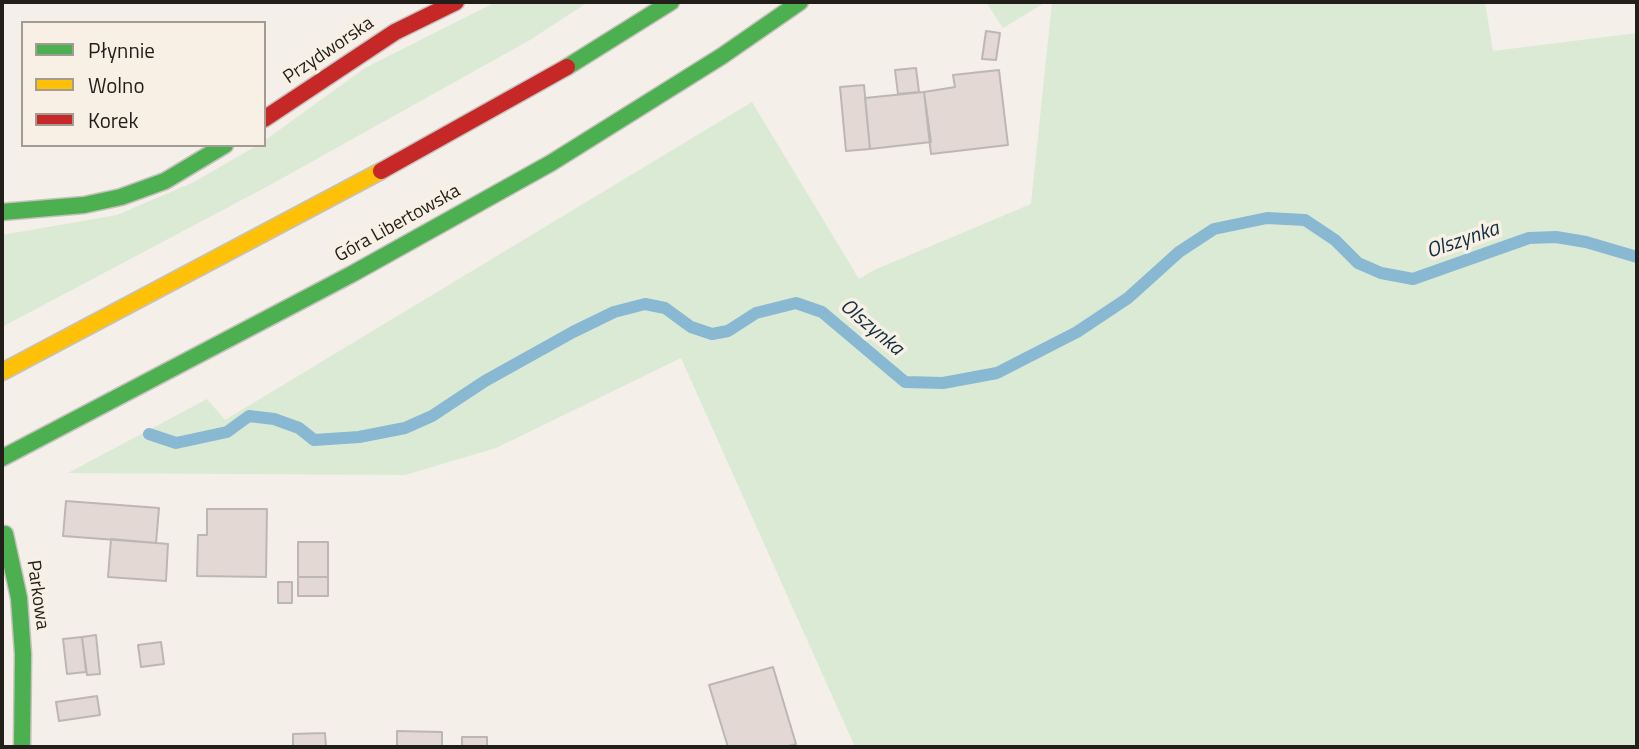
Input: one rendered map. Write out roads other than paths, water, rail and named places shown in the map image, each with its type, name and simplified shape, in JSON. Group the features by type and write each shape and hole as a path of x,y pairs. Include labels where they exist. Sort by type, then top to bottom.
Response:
{"main road":[{"name":"Przydworska","path":"266,119 395,32 456,2"},
{"path":"2,372 453,133 549,79 671,2"},
{"name":"Góra Libertowska","path":"2,457 352,274 551,163 722,56 800,2"},
{"path":"2,212 84,205 121,197 165,181 222,147"},
{"name":"Parkowa","path":"5,534 19,598 23,654 22,747"}],"waterway":[{"name":"Olszynka","path":"149,434 176,443 227,432 249,416 274,419 299,428 314,440 359,437 405,428 432,416 485,381 573,332 614,312 645,304 665,308 691,327 712,334 728,331 756,313 796,303 822,312 905,382 943,383 997,373 1077,332 1128,298 1179,252 1214,229 1267,218 1305,220 1335,240 1358,263 1381,273 1413,279 1529,238 1556,237 1586,242 1637,257"}]}
